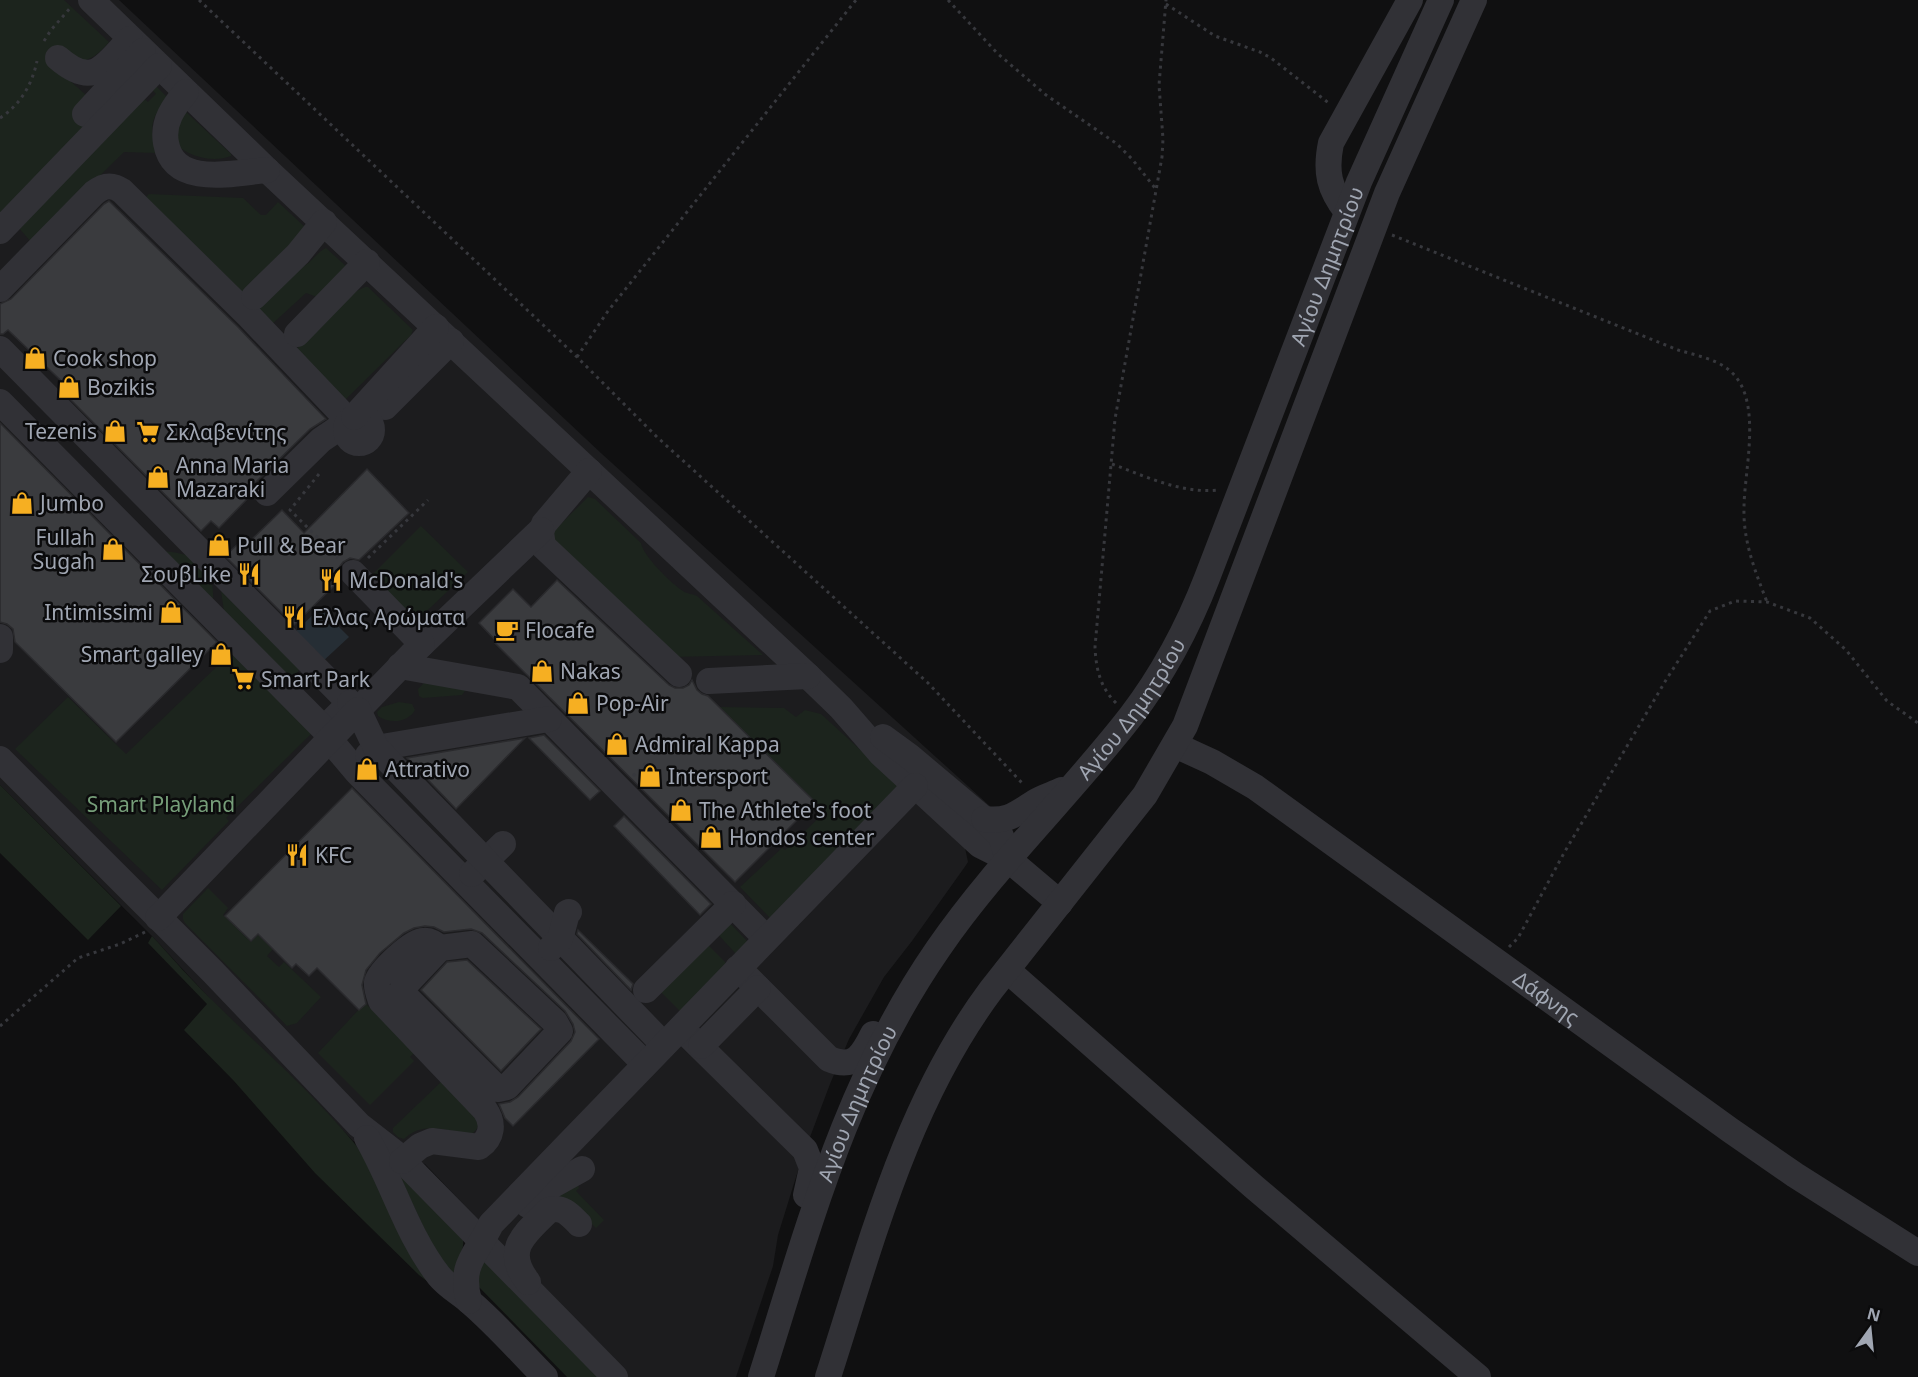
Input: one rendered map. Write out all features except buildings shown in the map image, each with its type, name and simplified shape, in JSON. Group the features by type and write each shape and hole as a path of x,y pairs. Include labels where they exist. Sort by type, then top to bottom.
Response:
{"street":[{"path":"91,0 267,170 842,708 881,754 915,786 980,845 1008,859 1060,903"},
{"path":"1347,212 1337,199 1330,183 1328,167 1331,143 1410,0"},
{"name":"Αγίου Δημητρίου","path":"761,1377 824,1177 859,1089 903,1005 931,960 974,900 1131,716 1169,659 1186,627 1208,578 1370,155 1441,0"},
{"name":"Αγίου Δημητρίου","path":"828,1377 886,1198 910,1134 959,1037 974,1012 1145,795 1175,745 1200,689 1250,552 1398,167 1474,0"},
{"path":"58,58 73,70 93,73 144,52"},
{"path":"85,114 144,52"},
{"path":"0,231 144,52"},
{"path":"186,92 171,112 165,138 169,153 179,167 190,172 204,174 267,170"},
{"path":"0,289 94,193 103,187 114,187 127,195 358,420"},
{"path":"254,297 298,254 324,222"},
{"path":"297,334 367,262"},
{"path":"267,493 321,440 358,420 443,334"},
{"path":"0,349 354,706 376,748 560,939 672,1036 701,1046 801,1145 808,1155 812,1168 791,1247 795,1271"},
{"path":"0,402 327,734 354,767 645,1064"},
{"path":"164,911 354,706 400,666 541,530 551,514 589,471"},
{"path":"541,530 546,550 679,674"},
{"path":"353,573 422,644"},
{"path":"0,637 0,650"},
{"path":"400,666 518,687 759,931"},
{"path":"709,681 808,676"},
{"path":"842,708 909,756 984,819 1001,836 1008,859"},
{"path":"354,767 376,748 549,719"},
{"name":"Δάφνης","path":"1175,745 1212,762 1255,787 1748,1143 1918,1253"},
{"path":"0,759 164,911 212,971 359,1125 402,1161 615,1377"},
{"path":"469,1301 465,1274 471,1258 482,1243 491,1224 915,786"},
{"path":"984,819 1008,818 1023,812 1035,802 1071,786"},
{"path":"465,880 503,844"},
{"path":"646,990 733,904"},
{"path":"540,958 560,939 569,912"},
{"path":"402,1161 420,1146 432,1142 479,1147 489,1136 492,1126 485,1110 381,1001 377,990 381,974 412,944 422,940 433,942 440,948 472,944 559,1026 560,1031 507,1087 502,1090 498,1089 401,992 440,948"},
{"path":"738,968 829,1059 846,1062 862,1055 901,985 917,967 931,960"},
{"path":"1007,970 1254,1187 1478,1377"},
{"path":"701,1046 758,988"},
{"path":"359,1125 382,1164 416,1239 439,1276 452,1290 469,1301 545,1377"},
{"path":"482,1243 500,1233 546,1189 582,1169"},
{"path":"559,1319 553,1308 532,1288 519,1270 517,1251 521,1238 549,1210 562,1209 579,1224"}],"path":[{"path":"199,0 577,357 657,437 928,683 1015,774 1035,802"},
{"path":"577,357 608,311 856,0"},
{"path":"948,0 997,53 1046,95 1117,144 1155,188"},
{"path":"1131,716 1113,701 1103,687 1096,666 1098,607 1115,419 1162,157 1159,85 1166,2 1215,36 1271,58 1345,116"},
{"path":"1374,228 1678,350 1715,362 1730,371 1740,384 1747,400 1750,422 1744,509 1746,537 1752,564 1767,602"},
{"path":"1112,464 1150,480 1202,492 1242,487"},
{"path":"319,473 290,510 353,573 428,500"},
{"path":"1492,960 1518,938 1576,833 1690,639 1710,611 1735,601 1767,602 1810,618 1846,650 1887,700 1918,723"},
{"path":"631,778 649,760"},
{"path":"0,1026 78,958 139,936 149,930 164,911"}],"shaded area":[{"path":"0,0 119,0 602,454 991,807 965,848 968,862 884,977 849,1039 801,1161 778,1235 773,1266 736,1377 628,1377 425,1164 353,1141 0,785"},
{"path":"320,608 349,637 321,663 293,634"}],"green space":[{"path":"0,0 64,0 109,42 96,55 84,61 52,65 86,95 96,124 0,219"},
{"path":"154,84 169,99 154,118 152,129 156,153 124,152 32,243 18,227 140,95 148,102 156,94 149,86"},
{"path":"185,111 231,156 217,159 202,158 176,145 178,115"},
{"path":"149,194 243,198 261,215 266,215 278,202 305,227 297,268 309,263 326,248 347,267 317,297 306,293 270,326 143,200"},
{"path":"368,287 413,330 411,335 345,400 294,351 355,292"},
{"path":"588,497 595,499 641,543 652,562 672,582 685,592 697,596 763,655 669,657 550,540 551,534"},
{"path":"421,526 468,572 412,625 369,578"},
{"path":"164,551 186,555 202,564 211,579 213,601"},
{"path":"221,591 299,669 298,672 285,676 225,618"},
{"name":"Smart Playland","path":"234,650 313,732 226,818 229,821 162,890 15,749 68,697 126,754"},
{"path":"424,683 465,688 465,691 462,695 423,698 419,696 418,689"},
{"path":"399,702 412,704 415,710 408,718 393,721 378,716 377,712 382,707"},
{"path":"720,707 784,708 796,717 805,710 821,714 900,786 771,919 740,887 782,848 785,850 825,812"},
{"path":"0,785 121,906 88,940 0,853"},
{"path":"208,888 228,908 223,915 251,942 258,935 273,949 267,956 279,967 284,962 321,997 297,1023 287,1026 185,923 183,914"},
{"path":"726,919 748,942 736,954 714,930"},
{"path":"152,936 199,987 293,1078 349,1137 366,1158 445,1295 419,1275 315,1173 234,1081 184,1030 207,1004 148,943"},
{"path":"703,940 729,966 681,1012 655,986"},
{"path":"365,1003 415,1052 410,1057 414,1061 370,1105 318,1053"},
{"path":"442,1081 474,1114 478,1127 473,1133 467,1134 426,1128 411,1133 404,1139 398,1137 393,1132 393,1128"},
{"path":"398,1173 463,1240 453,1280 444,1270"},
{"path":"575,1180 579,1188 576,1191 604,1220 596,1228 571,1203 556,1198"},
{"path":"484,1260 602,1377 567,1377 478,1286 475,1269"}],"place":[{"name":"Cook shop","path":"35,358"},
{"name":"Bozikis","path":"69,387"},
{"name":"Tezenis","path":"115,431"},
{"name":"Σκλαβενίτης","path":"148,432"},
{"name":"Anna Maria Mazaraki","path":"158,477"},
{"name":"Jumbo","path":"22,503"},
{"name":"Pull & Bear","path":"219,545"},
{"name":"Fullah Sugah","path":"113,549"},
{"name":"ΣουβLike","path":"249,574"},
{"name":"McDonald's","path":"331,580"},
{"name":"Intimissimi","path":"171,612"},
{"name":"Ελλας Αρώματα","path":"294,617"},
{"name":"Flocafe","path":"507,630"},
{"name":"Smart galley","path":"221,654"},
{"name":"Nakas","path":"542,671"},
{"name":"Smart Park","path":"243,679"},
{"name":"Pop-Air","path":"578,703"},
{"name":"Admiral Kappa","path":"617,744"},
{"name":"Attrativo","path":"367,769"},
{"name":"Intersport","path":"650,776"},
{"name":"The Athlete's foot","path":"681,810"},
{"name":"Hondos center","path":"711,837"},
{"name":"KFC","path":"297,855"}]}
